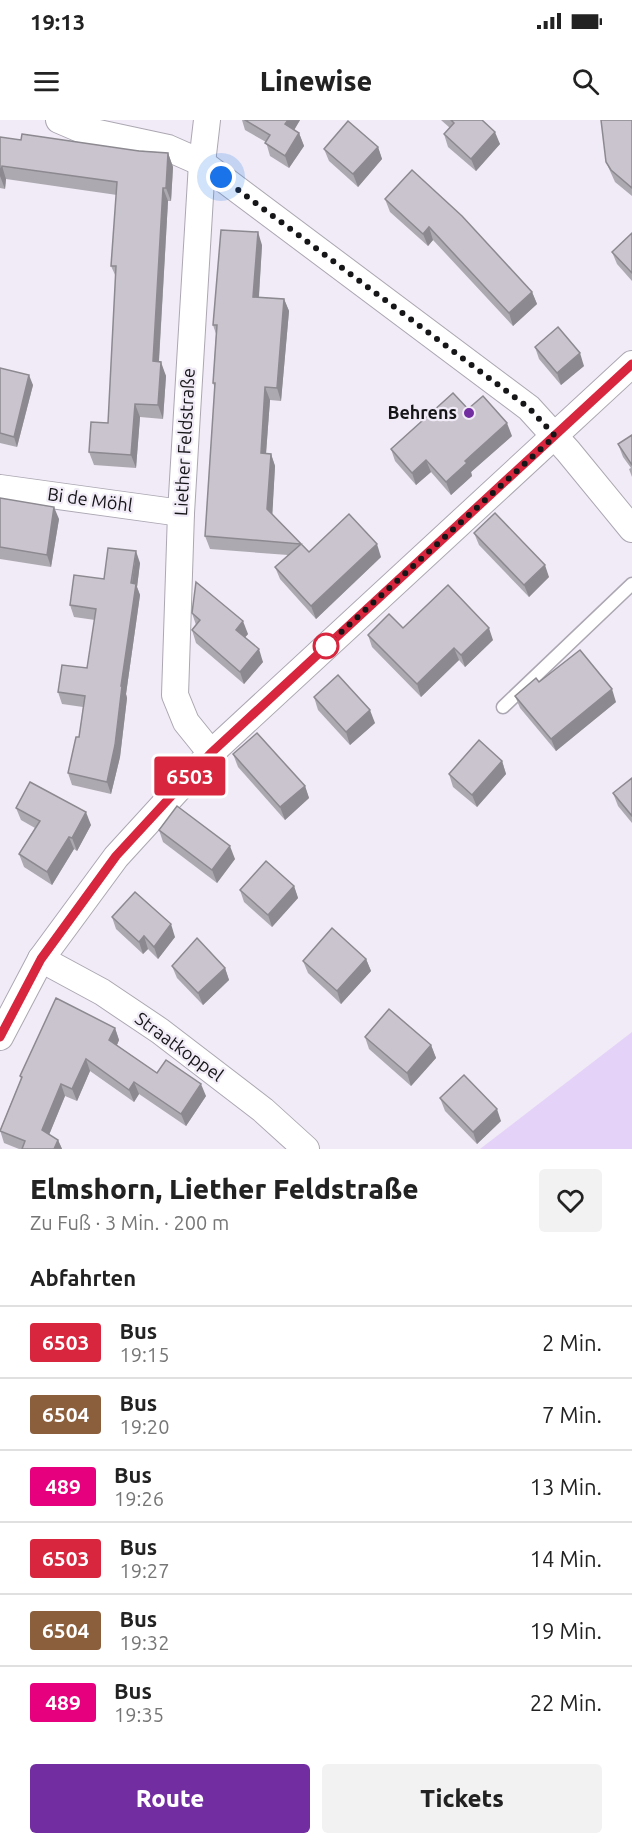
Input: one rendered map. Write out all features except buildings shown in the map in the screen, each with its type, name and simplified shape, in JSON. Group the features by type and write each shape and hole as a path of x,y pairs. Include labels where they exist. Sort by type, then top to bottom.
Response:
{"street":[{"path":"59,120 80,129 168,148 202,163 529,408 632,529"},
{"name":"Liether Feldstraße","path":"207,120 202,163 181,513 175,695 186,722 211,753"},
{"path":"0,1037 41,959 116,856 211,753 632,364"},
{"name":"Bi de Möhl","path":"0,488 181,513"},
{"name":"Straatkoppel","path":"41,959 102,992 160,1031 263,1110 306,1149"}],"lane":[{"path":"504,707 632,584"}],"shaded area":[{"path":"632,1032 632,1149 480,1149"}],"bus line":[{"name":"6503","path":"0,1037 41,959 116,856 211,753 632,364"}],"place":[{"name":"Behrens","path":"469,413"}],"route":[{"path":"221,177 529,408 555,436 326,646"}]}
